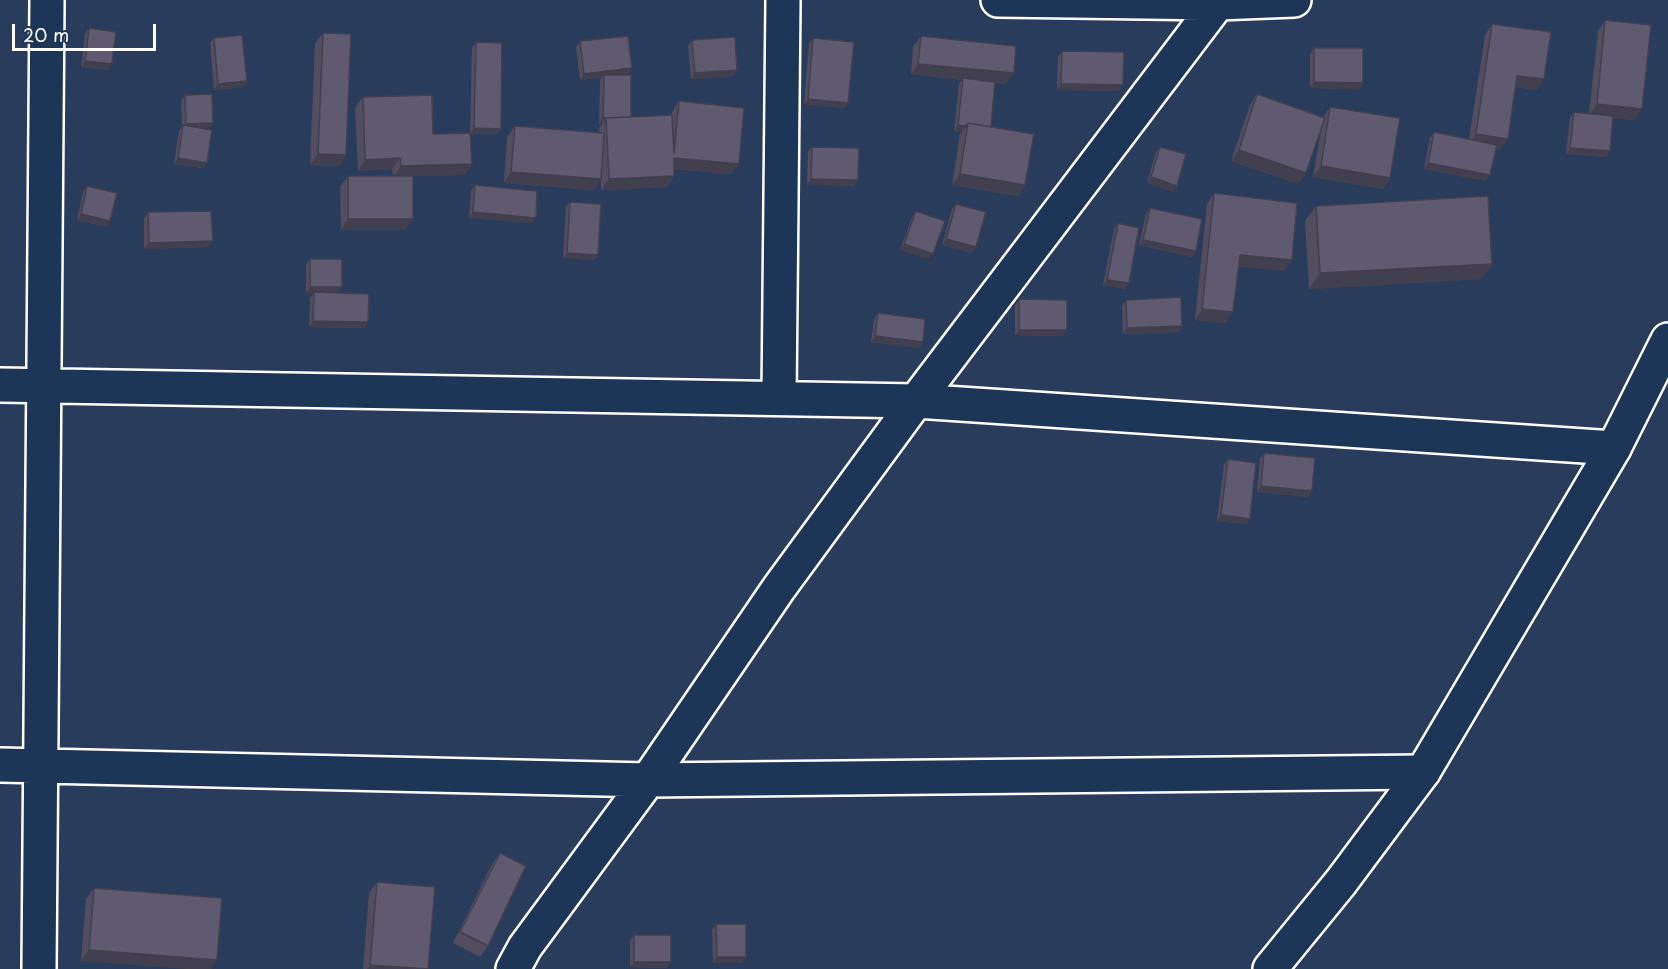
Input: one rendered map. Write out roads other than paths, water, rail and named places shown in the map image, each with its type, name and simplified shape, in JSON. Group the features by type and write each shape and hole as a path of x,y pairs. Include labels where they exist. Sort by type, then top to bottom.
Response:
{"street":[{"path":"39,969 47,0"},
{"path":"779,398 783,0"},
{"path":"998,0 1294,0"},
{"path":"513,969 525,947 648,780 779,588 916,401 1219,1"},
{"path":"1270,969 1341,882 1423,772 1614,448 1668,341"},
{"path":"0,385 916,401 1614,448"},
{"path":"0,765 648,780 1423,772"}]}
